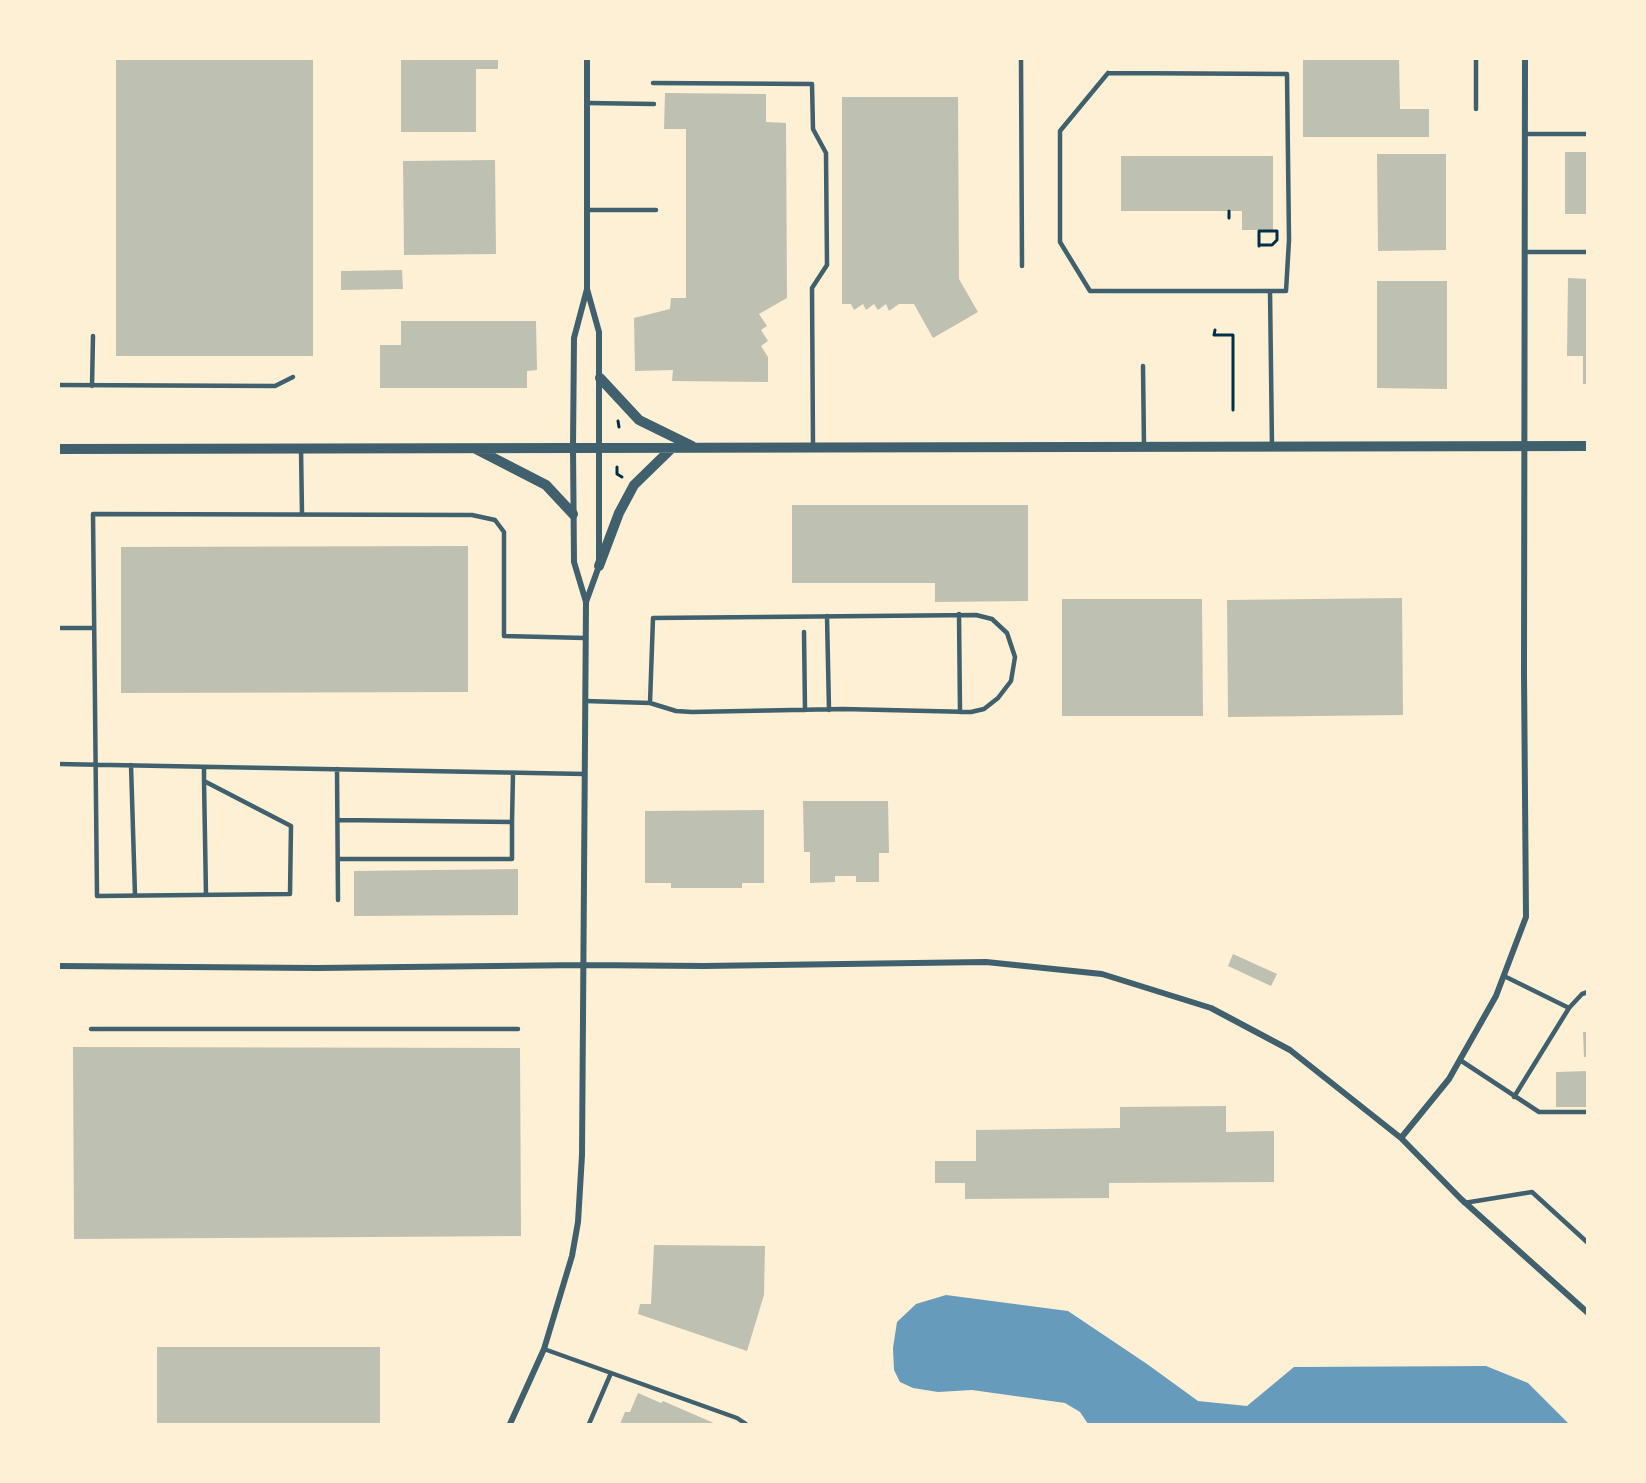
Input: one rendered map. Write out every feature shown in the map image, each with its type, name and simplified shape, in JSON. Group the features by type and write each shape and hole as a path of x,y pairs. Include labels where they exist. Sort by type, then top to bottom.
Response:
{"street":[{"path":"510,1425 544,1349 572,1256 578,1222 582,1155 586,602 574,562 573,446 574,338 587,289 587,58"},
{"path":"1401,1138 1449,1078 1460,1060 1496,996 1526,918 1525,58"},
{"path":"587,289 599,332 600,566"},
{"path":"600,378 639,420 695,447"},
{"path":"58,449 573,446 672,448 1587,446"},
{"path":"473,448 546,485 573,514"},
{"path":"586,602 619,513 634,485 672,448"},
{"path":"58,966 317,968 986,962 1102,974 1211,1008 1290,1050 1401,1138 1464,1203 1587,1313"}],"lane":[{"path":"1021,58 1022,266"},
{"path":"1476,58 1476,109"},
{"path":"1108,73 1287,74 1289,240 1286,291 1270,291 1090,291 1060,242 1060,131 1108,73"},
{"path":"653,83 812,84 813,129 825,153 827,265 812,288 813,447"},
{"path":"587,103 654,104"},
{"path":"1525,134 1587,134"},
{"path":"587,210 656,210"},
{"path":"1525,252 1587,252"},
{"path":"1270,291 1272,446"},
{"path":"92,386 93,336"},
{"path":"1143,366 1144,447"},
{"path":"58,385 275,386 293,377"},
{"path":"301,448 302,514"},
{"path":"204,781 291,826 290,894 97,896 93,514 472,515 495,520 504,532 504,636 585,638"},
{"path":"959,614 960,712"},
{"path":"585,701 650,703 676,711 692,712 829,710 970,712 984,709 998,698 1011,681 1015,657 1007,633 992,619 976,615 653,618 650,703"},
{"path":"827,616 829,710"},
{"path":"58,628 94,628"},
{"path":"804,632 805,710"},
{"path":"58,764 585,774"},
{"path":"131,765 135,896"},
{"path":"204,767 206,895"},
{"path":"337,769 338,900"},
{"path":"338,859 512,859 513,773"},
{"path":"338,820 512,822"},
{"path":"1504,976 1569,1008"},
{"path":"1514,1096 1569,1008 1582,994 1587,992"},
{"path":"91,1029 518,1029"},
{"path":"1460,1060 1539,1112 1587,1112"},
{"path":"1464,1203 1532,1192 1587,1243"},
{"path":"544,1349 737,1418 746,1425"},
{"path":"589,1425 611,1373"}],"path":[{"path":"1229,211 1229,218"},
{"path":"1259,230 1277,231 1277,240 1272,245 1259,246 1259,230"},
{"path":"1215,330 1214,334 1233,334 1230,365 1233,410"},
{"path":"610,421 624,419"},
{"path":"618,421 619,427"},
{"path":"617,467 617,474"},
{"path":"610,475 617,474 622,477"}],"water":[{"path":"946,1295 1068,1311 1198,1401 1247,1406 1294,1367 1486,1366 1528,1383 1569,1424 1088,1424 1080,1412 1065,1403 972,1390 938,1392 913,1388 900,1382 894,1370 893,1348 897,1322 916,1304"}],"building":[{"path":"116,58 313,58 313,356 116,356"},
{"path":"401,58 498,58 498,69 476,69 476,132 401,132"},
{"path":"1303,58 1399,58 1400,109 1429,109 1429,137 1303,137"},
{"path":"665,93 766,94 766,122 786,123 787,298 759,314 767,326 761,330 768,341 761,346 768,357 768,382 672,381 673,370 635,371 634,318 670,309 671,298 686,298 686,129 664,129"},
{"path":"842,97 958,97 959,279 978,312 933,338 914,304 899,304 889,311 886,304 878,310 874,304 866,310 863,304 854,310 851,304 842,304"},
{"path":"1565,152 1588,152 1588,214 1565,214"},
{"path":"1377,154 1446,154 1446,250 1378,251"},
{"path":"1121,156 1273,156 1273,230 1242,230 1242,211 1121,211"},
{"path":"495,160 496,254 404,255 403,161"},
{"path":"402,270 403,289 341,290 341,271"},
{"path":"1568,278 1588,279 1588,384 1583,384 1583,356 1567,356"},
{"path":"1377,281 1447,281 1447,389 1377,388"},
{"path":"401,321 536,321 537,370 527,371 527,388 380,388 380,345 401,345"},
{"path":"792,505 1028,505 1028,601 935,602 935,583 792,583"},
{"path":"468,546 468,692 121,693 121,547"},
{"path":"1402,598 1403,715 1228,717 1227,600"},
{"path":"1062,599 1202,599 1203,716 1062,716"},
{"path":"803,801 888,801 889,853 879,853 879,882 856,882 856,876 835,876 835,882 810,883 810,852 804,852"},
{"path":"764,810 764,883 742,883 742,888 671,888 671,883 645,883 645,811"},
{"path":"518,869 518,915 354,916 354,871"},
{"path":"1233,954 1277,974 1271,986 1228,966"},
{"path":"1583,1032 1588,1032 1588,1057 1584,1057"},
{"path":"73,1047 520,1048 521,1236 74,1239"},
{"path":"1588,1071 1588,1107 1556,1107 1556,1072"},
{"path":"1226,1106 1226,1132 1274,1131 1274,1182 1109,1183 1109,1198 965,1199 965,1183 935,1183 935,1161 976,1161 976,1130 1120,1128 1120,1107"},
{"path":"654,1245 765,1246 764,1295 747,1351 638,1314 640,1304 651,1304"},
{"path":"157,1347 380,1347 380,1424 157,1424"},
{"path":"638,1393 716,1424 620,1424 625,1412 630,1412"}]}
